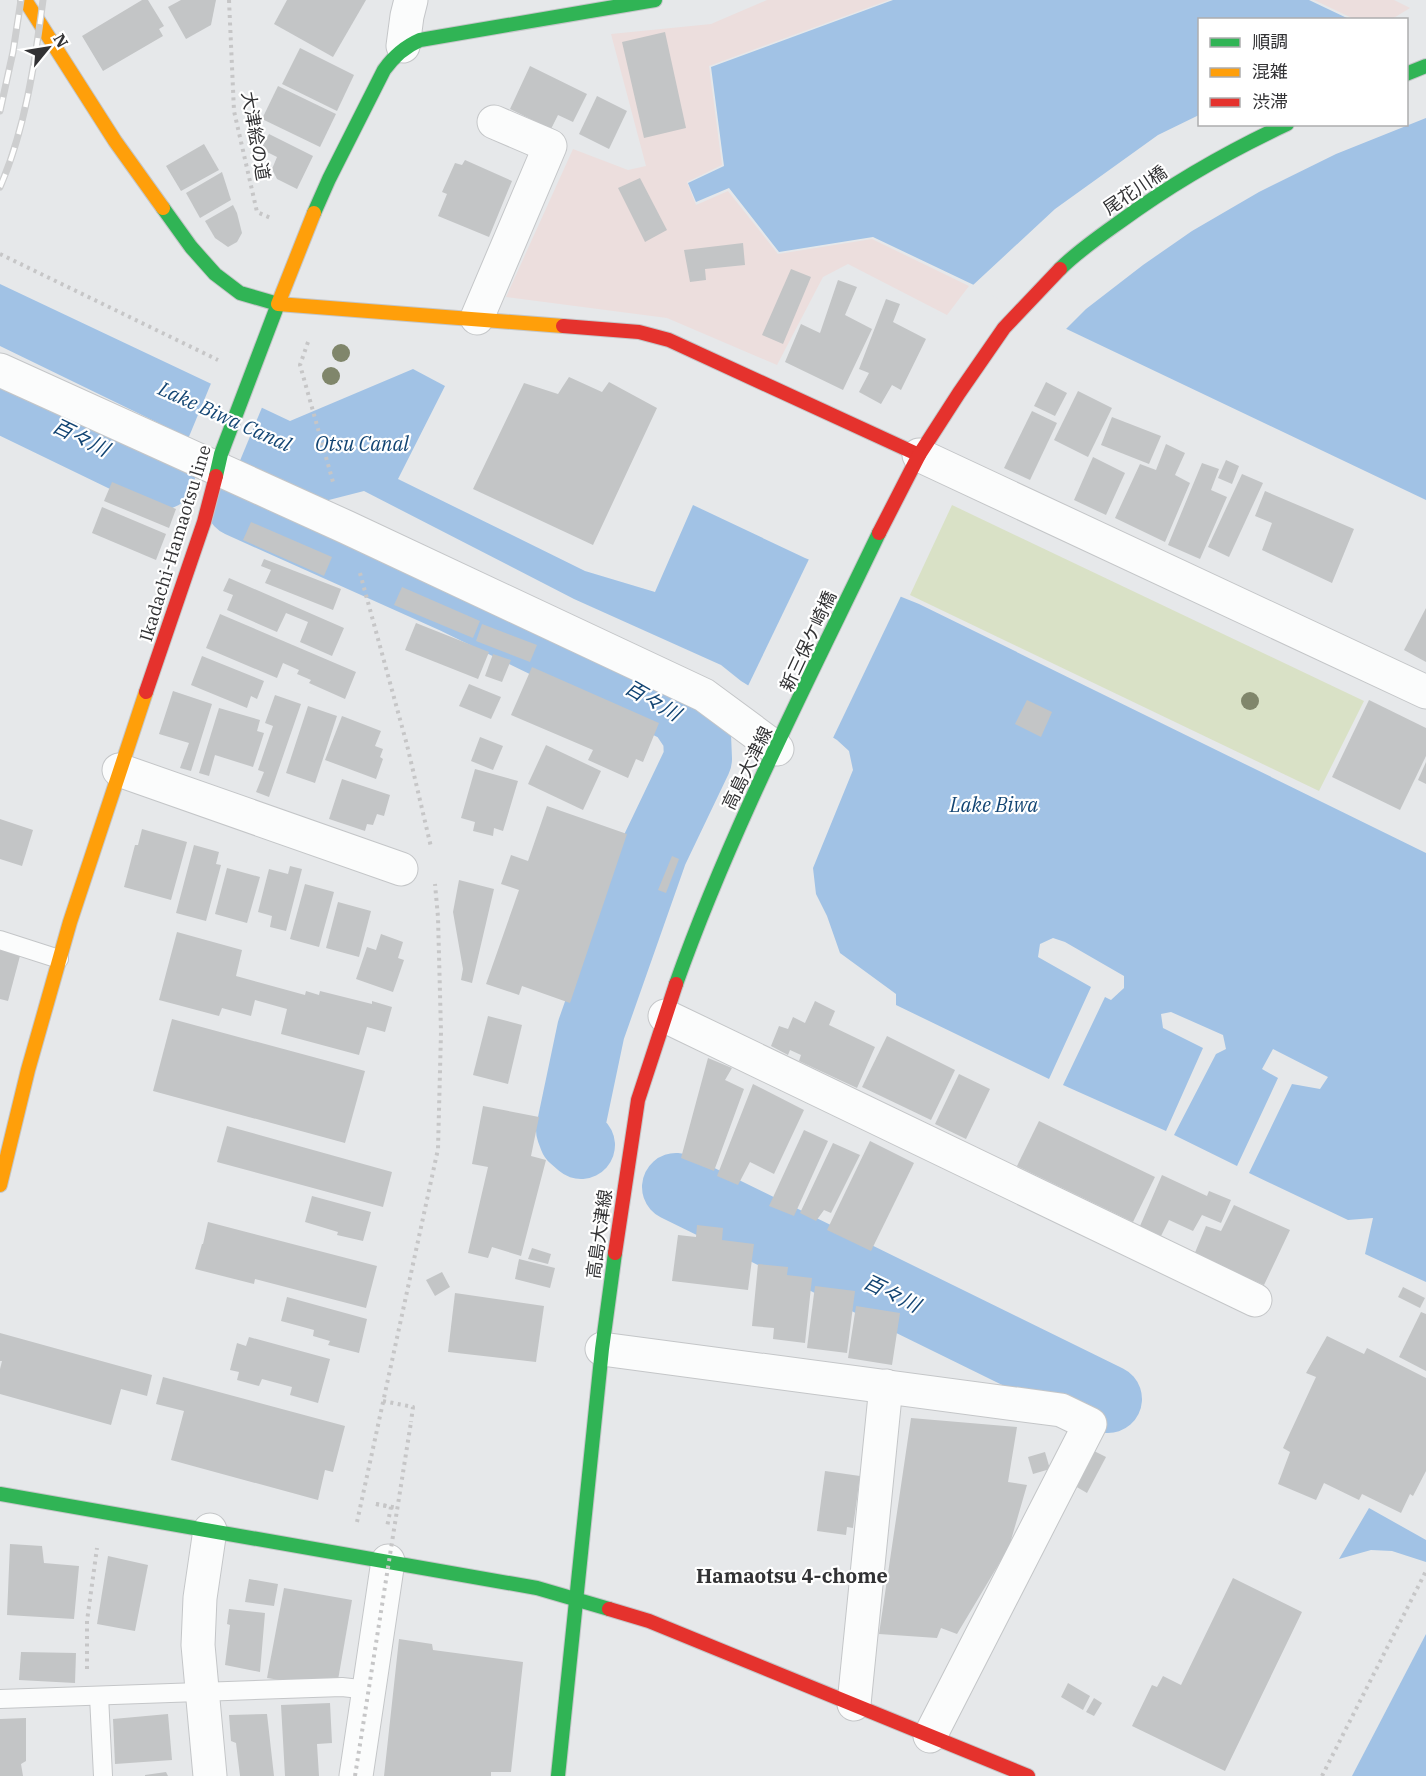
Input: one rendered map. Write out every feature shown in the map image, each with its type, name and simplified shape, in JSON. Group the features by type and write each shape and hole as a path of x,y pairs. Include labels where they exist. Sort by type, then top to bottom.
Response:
{"main road":[{"path":"25,0 115,141 191,247 215,274 240,293 278,304 639,332 669,340 920,455"},
{"path":"403,46 420,40 655,0"},
{"name":"Ikadachi-Hamaotsu line","path":"0,1185 28,1070 59,959 119,770 204,522 219,462 305,233 384,70 403,46"},
{"path":"1408,74 1426,66"},
{"name":"尾花川橋","path":"920,455 1004,328 1069,260 1147,202 1190,175 1283,126"},
{"name":"新三保ケ崎橋","path":"782,737 887,515 920,455"},
{"name":"高島大津線","path":"558,1776 602,1349 622,1197 638,1100 699,920 743,818 782,737"},
{"path":"0,1494 537,1588 649,1622 1028,1776"}],"street":[{"path":"403,46 411,0"},
{"path":"477,318 550,146 494,122"},
{"path":"0,370 219,462 346,527 704,695 782,737"},
{"path":"920,455 1426,692"},
{"path":"119,770 401,869"},
{"path":"665,1016 1255,1300"},
{"path":"602,1349 1061,1410 1090,1424 930,1736"},
{"path":"854,1704 886,1386"},
{"path":"210,1530 200,1598 198,1645 210,1776"},
{"path":"356,1776 388,1561"}],"lane":[{"path":"0,940 59,959"},
{"path":"0,1699 342,1687 369,1690"},
{"path":"93,1696 103,1776"}],"path":[{"name":"大津絵の道","path":"229,0 234,111 257,212 282,224"},
{"path":"0,254 224,363"},
{"path":"308,342 300,365 333,483"},
{"path":"359,571 407,745 432,857"},
{"path":"356,1525 438,1149 441,1032 438,917 434,878"},
{"path":"356,1776 413,1407 383,1401"},
{"path":"387,1528 391,1507 376,1504 398,1509"},
{"path":"93,1696 87,1622 102,1512"},
{"path":"1322,1776 1426,1571"}],"shaded area":[{"path":"767,0 889,0 709,66 722,165 687,182 696,205 728,191 778,254 872,239 969,286 947,315 848,264 823,277 777,365 667,318 506,297 573,149 628,170 646,166 611,34 711,24"},
{"path":"1314,0 1394,0 1410,8 1394,18 1352,18"}],"green space":[{"path":"952,505 1364,701 1319,791 910,595"}],"water":[{"path":"893,0 1309,0 1347,18 1198,18 1198,126 1408,126 1408,117 1426,57 1426,500 873,237 779,252 729,188 696,202 688,183 724,166 711,67"},
{"name":"Lake Biwa","path":"0,284 290,421 413,369 445,386 398,479 585,571 655,592 693,505 805,558 919,604 1426,853 1426,1282 1365,1254 1373,1218 1348,1220 1249,1173 1292,1084 1320,1089 1328,1077 1273,1049 1262,1069 1278,1078 1237,1166 1174,1135 1216,1054 1226,1049 1223,1035 1171,1012 1161,1014 1163,1028 1203,1048 1166,1131 1063,1085 1105,997 1111,1000 1124,988 1124,976 1065,942 1053,938 1040,944 1038,957 1091,987 1049,1079 896,1005 896,994 840,953 827,916 816,894 813,868 853,770 849,751 837,740 741,681 721,665 574,599 364,491 321,502 0,346"},
{"path":"1369,1508 1426,1540 1426,1562 1392,1551 1371,1550 1339,1559"},
{"path":"1426,1634 1426,1776 1352,1776"}],"pier":[{"path":"1408,46 1426,55 1426,118 1408,125"},
{"path":"1198,115 1198,126 1406,126 1336,154 1259,192 1192,231 1086,309 1065,330 972,286 1055,209 1158,135"},
{"path":"212,381 263,405 239,463 188,439"},
{"path":"810,557 902,594 832,740 747,688"}],"building":[{"path":"142,0 148,0 164,26 159,29 163,36 103,71 82,36"},
{"path":"181,0 216,0 211,25 186,39 168,7"},
{"path":"287,0 366,0 333,57 274,24"},
{"path":"665,32 686,128 644,138 622,42"},
{"path":"300,48 354,75 337,111 282,84"},
{"path":"530,66 587,94 573,122 558,115 551,129 510,109"},
{"path":"278,86 336,114 320,147 262,119"},
{"path":"597,96 627,111 609,149 579,134"},
{"path":"269,134 313,156 297,189 277,179 272,169 277,157 261,149"},
{"path":"204,144 219,170 181,191 166,166"},
{"path":"465,160 512,181 489,237 438,216 447,194 442,192 455,163 462,165"},
{"path":"222,172 231,200 200,218 186,193"},
{"path":"640,178 667,230 645,242 618,188"},
{"path":"233,205 242,233 237,242 228,247 215,238 205,221"},
{"path":"743,243 745,265 705,269 706,280 690,282 684,250"},
{"path":"791,269 811,277 783,344 762,335"},
{"path":"838,280 857,287 845,315 872,329 843,390 785,362 801,324 820,333"},
{"path":"886,299 900,304 893,322 926,339 901,390 892,385 881,404 859,392 869,373 859,369"},
{"path":"569,377 602,392 609,382 657,408 593,545 473,489 524,383 558,394"},
{"path":"1046,382 1067,393 1055,416 1034,406"},
{"path":"1078,391 1112,408 1088,457 1054,440"},
{"path":"1032,411 1057,423 1030,480 1004,468"},
{"path":"1112,417 1161,436 1149,464 1101,445"},
{"path":"1166,444 1185,453 1175,475 1190,483 1165,542 1115,518 1140,464 1156,470"},
{"path":"1093,457 1125,473 1106,515 1074,500"},
{"path":"1226,460 1239,466 1232,484 1218,478"},
{"path":"1202,463 1219,469 1211,490 1227,497 1200,559 1168,545"},
{"path":"1242,474 1263,483 1229,557 1208,547"},
{"path":"112,482 176,509 169,528 104,501"},
{"path":"1265,491 1354,529 1332,583 1262,550 1272,523 1255,516"},
{"path":"102,507 166,534 156,560 92,533"},
{"path":"251,522 332,557 324,576 243,540"},
{"path":"264,559 341,589 333,610 265,583 271,570 261,566"},
{"path":"229,578 344,628 332,656 300,642 308,622 286,613 277,632 227,610 233,595 223,591"},
{"path":"402,587 480,621 473,638 394,605"},
{"path":"1426,608 1426,662 1404,650"},
{"path":"220,614 356,672 345,699 309,683 311,680 297,674 299,670 283,663 277,678 206,648"},
{"path":"416,623 489,652 478,679 405,650"},
{"path":"482,624 537,645 530,662 476,641"},
{"path":"493,654 511,660 502,682 485,676"},
{"path":"202,656 264,681 257,699 251,696 247,708 191,685"},
{"path":"532,667 659,723 643,762 636,759 628,778 588,760 593,750 511,715"},
{"path":"469,684 501,697 491,719 459,706"},
{"path":"173,691 212,704 191,771 180,768 189,743 159,734"},
{"path":"275,695 301,704 269,797 256,792 264,772 258,770 273,726 265,723"},
{"path":"1027,700 1052,712 1041,737 1015,724"},
{"path":"1369,700 1426,728 1426,756 1400,810 1332,777"},
{"path":"308,706 337,716 315,783 286,773"},
{"path":"219,708 260,720 257,731 264,733 253,767 215,755 209,776 199,773"},
{"path":"342,716 381,731 375,746 383,749 380,757 383,759 376,779 325,760"},
{"path":"480,737 503,746 493,770 471,761"},
{"path":"546,745 601,771 583,810 528,784"},
{"path":"1426,762 1426,784 1418,780"},
{"path":"475,769 518,781 503,831 494,828 493,836 473,831 475,822 461,818"},
{"path":"342,779 390,795 384,816 377,814 373,825 367,824 365,831 329,819"},
{"path":"547,806 627,834 570,1003 522,986 519,995 486,984 519,890 501,884 511,855 528,861"},
{"path":"0,819 33,830 22,866 0,859"},
{"path":"142,829 187,842 171,900 124,887 135,845 138,845"},
{"path":"194,845 219,852 216,864 221,865 206,921 176,913"},
{"path":"672,856 679,859 666,893 658,890"},
{"path":"290,866 302,869 286,931 270,927 272,916 258,912 269,869 288,874"},
{"path":"227,868 260,877 247,923 215,914"},
{"path":"459,880 494,889 472,983 461,980 463,969 453,912"},
{"path":"305,884 334,892 319,947 290,939"},
{"path":"338,902 371,911 359,957 326,948"},
{"path":"177,932 242,950 236,976 305,995 306,991 319,995 320,991 392,1007 385,1032 367,1027 359,1055 281,1034 287,1009 255,1000 251,1016 222,1008 219,1016 159,1000"},
{"path":"381,934 403,942 398,958 404,960 393,992 356,979 367,947 376,950"},
{"path":"0,950 20,956 8,1001 0,999"},
{"path":"815,1001 835,1011 829,1025 875,1047 857,1088 799,1061 801,1055 790,1050 788,1055 771,1046 779,1026 788,1029 793,1017 805,1023"},
{"path":"488,1016 522,1025 508,1084 473,1075"},
{"path":"172,1019 365,1071 345,1143 153,1091"},
{"path":"887,1036 955,1070 931,1120 862,1087"},
{"path":"708,1058 732,1068 725,1080 744,1089 714,1171 681,1158"},
{"path":"959,1074 990,1089 966,1139 935,1124"},
{"path":"753,1084 804,1110 774,1174 750,1162 738,1185 717,1176"},
{"path":"483,1106 539,1117 531,1156 546,1160 521,1256 492,1247 488,1258 468,1253 488,1167 472,1164"},
{"path":"1039,1121 1155,1177 1133,1222 1017,1166"},
{"path":"227,1126 392,1172 383,1207 217,1162"},
{"path":"804,1130 828,1141 794,1216 769,1206"},
{"path":"870,1141 914,1163 871,1251 827,1230"},
{"path":"833,1143 860,1155 831,1213 824,1210 816,1221 800,1213"},
{"path":"1162,1175 1207,1196 1209,1191 1231,1200 1221,1223 1202,1215 1193,1231 1169,1220 1161,1236 1140,1226"},
{"path":"312,1196 371,1212 363,1241 337,1235 338,1232 305,1222"},
{"path":"1234,1205 1290,1230 1264,1285 1194,1255 1206,1226 1221,1231"},
{"path":"208,1222 377,1266 366,1308 255,1279 254,1284 195,1269"},
{"path":"697,1225 723,1228 722,1240 754,1244 748,1290 672,1281 678,1235 696,1237"},
{"path":"532,1248 551,1254 548,1264 528,1259"},
{"path":"519,1259 555,1268 550,1288 515,1279"},
{"path":"758,1264 788,1267 787,1275 812,1278 805,1343 773,1339 774,1328 752,1326"},
{"path":"442,1272 450,1287 435,1296 426,1280"},
{"path":"815,1286 855,1291 847,1353 807,1348"},
{"path":"1403,1287 1425,1298 1420,1308 1398,1297"},
{"path":"455,1293 544,1306 536,1362 448,1352"},
{"path":"287,1297 367,1319 359,1353 328,1345 330,1341 313,1336 314,1330 281,1321"},
{"path":"856,1306 900,1313 892,1365 848,1358"},
{"path":"1421,1312 1426,1314 1426,1371 1399,1357"},
{"path":"0,1333 152,1375 147,1396 121,1389 111,1425 0,1394 2,1361 0,1361"},
{"path":"1327,1336 1364,1354 1367,1348 1426,1378 1426,1471 1413,1496 1410,1494 1401,1513 1362,1494 1359,1500 1324,1483 1316,1500 1278,1484 1290,1452 1283,1448 1316,1377 1306,1373"},
{"path":"249,1337 330,1359 318,1403 290,1395 292,1387 262,1379 259,1386 237,1380 239,1372 230,1370 237,1343 246,1346"},
{"path":"163,1377 345,1426 333,1472 325,1470 318,1500 171,1460 184,1411 156,1404"},
{"path":"911,1418 1017,1427 1008,1482 1027,1485 1009,1547 957,1634 941,1628 937,1638 879,1634"},
{"path":"1094,1451 1106,1457 1087,1493 1075,1486"},
{"path":"1045,1452 1050,1469 1033,1474 1028,1457"},
{"path":"825,1471 860,1476 853,1528 847,1527 846,1535 817,1531"},
{"path":"10,1544 42,1546 44,1563 79,1566 74,1619 7,1615"},
{"path":"108,1556 148,1565 135,1631 97,1624"},
{"path":"1233,1578 1302,1612 1225,1771 1132,1726 1152,1685 1157,1687 1163,1676 1181,1685"},
{"path":"249,1579 278,1584 274,1606 245,1602"},
{"path":"284,1588 352,1600 338,1680 299,1683 267,1678"},
{"path":"229,1609 265,1613 260,1672 225,1665 230,1625 227,1624"},
{"path":"399,1639 432,1644 433,1650 523,1662 511,1772 491,1772 491,1776 384,1776"},
{"path":"21,1652 76,1653 75,1683 19,1680"},
{"path":"1068,1683 1090,1696 1083,1710 1061,1697"},
{"path":"1094,1698 1102,1703 1094,1716 1086,1712"},
{"path":"330,1703 332,1743 317,1744 319,1776 285,1776 281,1705"},
{"path":"168,1714 172,1760 115,1764 113,1719"},
{"path":"267,1714 274,1776 240,1776 236,1743 231,1741 229,1715"},
{"path":"26,1718 26,1761 21,1764 23,1776 0,1776 0,1719"},
{"path":"166,1772 168,1776 145,1776 145,1775"}],"waterway":[{"name":"百々川","path":"0,398 161,476"},
{"name":"百々川","path":"239,503 453,599 626,683 681,711 697,735 698,759 654,851 591,1030 570,1130 573,1138 581,1145"},
{"name":"百々川","path":"676,1187 1108,1399"}],"railway":[{"path":"0,111 13,52 21,0"},
{"path":"0,187 22,119 43,0"}],"traffic: fast":[{"path":"314,213 384,70 409,46 420,40 655,0"},
{"path":"1408,73 1426,66"},
{"path":"1060,269 1089,244 1181,181 1283,126"},
{"path":"163,208 191,247 215,274 240,293 278,304 221,454 216,476"},
{"path":"676,984 746,812 879,533"},
{"path":"558,1776 602,1349 615,1253"},
{"path":"0,1494 537,1588 609,1609"}],"traffic: slow":[{"path":"25,0 115,141 163,208"},
{"path":"314,213 278,304 563,326"},
{"path":"0,1185 28,1070 70,922 146,692"}],"traffic: jam":[{"path":"879,533 919,455 959,393 1004,328 1060,269"},
{"path":"563,326 639,332 669,340 919,455"},
{"path":"146,692 204,522 216,476"},
{"path":"615,1253 638,1100 676,984"},
{"path":"609,1609 649,1621 1028,1776"}],"district":[{"name":"Hamaotsu 4-chome","path":"792,1575"}],"water label":[{"name":"Lake Biwa Canal","path":"225,416"},
{"name":"Otsu Canal","path":"362,443"}]}
